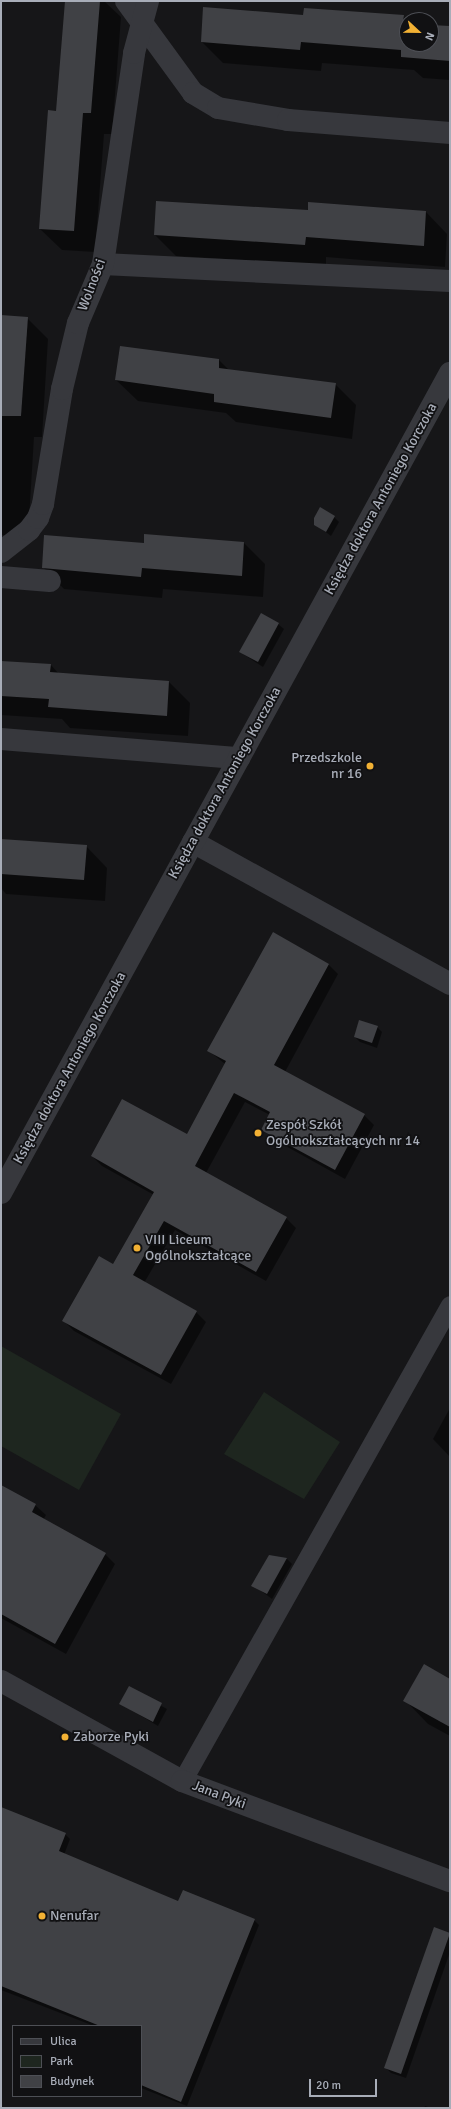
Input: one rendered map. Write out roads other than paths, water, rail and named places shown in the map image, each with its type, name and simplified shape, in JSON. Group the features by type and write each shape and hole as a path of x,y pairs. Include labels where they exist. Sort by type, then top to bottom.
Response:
{"street":[{"path":"126,1 144,10 193,94 218,108 288,120 450,132"},
{"name":"Wolności","path":"1,552 29,530 38,518 78,323 103,264 144,10"},
{"path":"103,264 450,281"},
{"name":"Księdza doktora Antoniego Korczoka","path":"1,1194 450,373"},
{"path":"1,577 50,581"},
{"path":"1,740 239,758"},
{"path":"193,842 450,984"},
{"path":"182,1781 450,1305"},
{"name":"Jana Pyki","path":"1,1681 182,1781 450,1881"}],"place":[{"name":"Przedszkole nr 16","path":"370,766"},
{"name":"Zespół Szkół Ogólnokształcących nr 14","path":"258,1133"},
{"name":"VIII Liceum Ogólnokształcące","path":"137,1248"},
{"name":"Zaborze Pyki","path":"65,1737"},
{"name":"Nenufar","path":"42,1916"}]}
